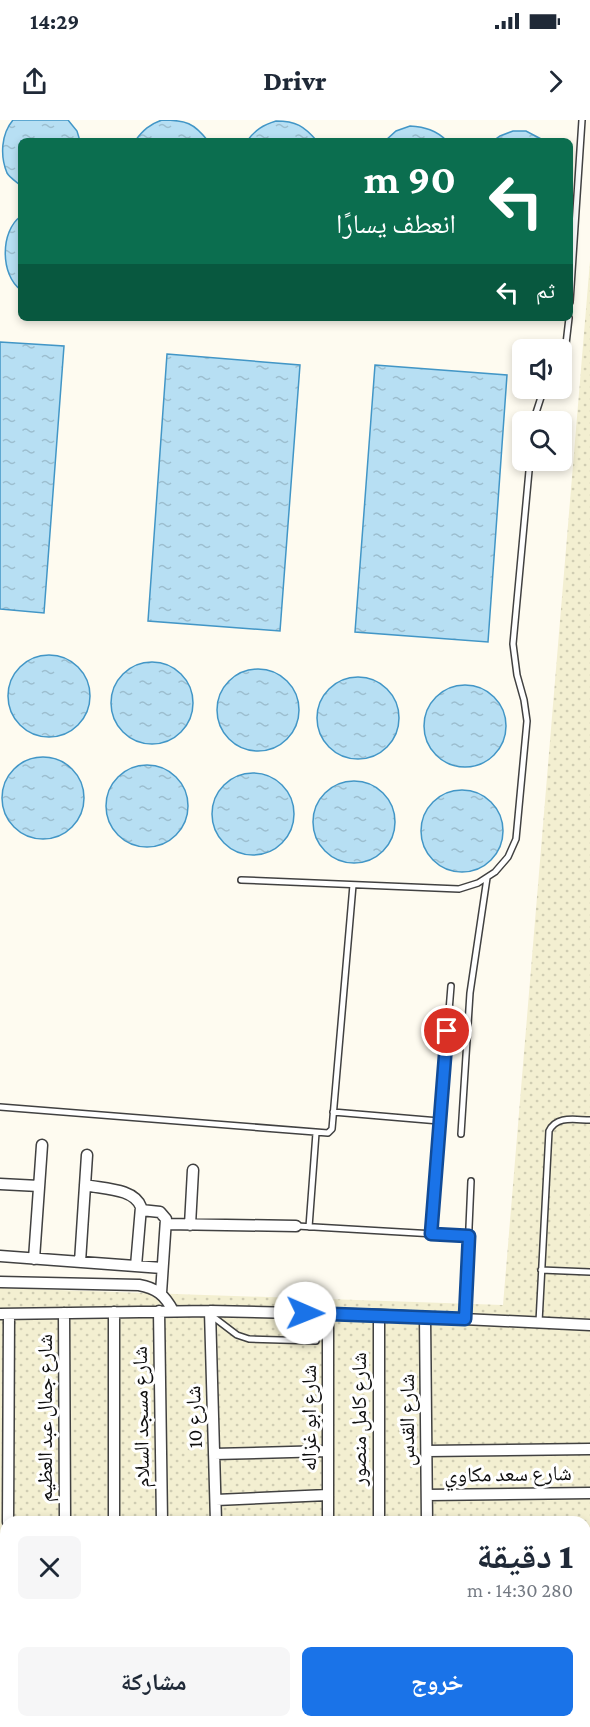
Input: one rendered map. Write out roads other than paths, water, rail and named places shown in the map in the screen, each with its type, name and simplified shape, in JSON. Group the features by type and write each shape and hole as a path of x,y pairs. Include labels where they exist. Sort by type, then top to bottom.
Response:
{"street":[{"path":"34,1259 42,1145"},
{"path":"80,1262 87,1155"},
{"path":"190,1224 193,1170"},
{"path":"0,1184 39,1186"},
{"path":"85,1185 131,1194 139,1201 141,1210 136,1266"},
{"path":"141,1210 160,1212 164,1215 166,1224 161,1293"},
{"path":"166,1224 296,1226"},
{"path":"0,1256 162,1268"},
{"path":"0,1282 150,1287 161,1293 173,1311"},
{"name":"شارع مسجد السلام","path":"159,1311 162,1516"},
{"path":"8,1516 4,1314 173,1311 379,1315 590,1325"},
{"path":"114,1312 114,1516"},
{"name":"شارع جمال عبد العظيم","path":"64,1313 65,1516"},
{"name":"شارع 10","path":"211,1313 216,1516"},
{"name":"شارع ابو غزاله","path":"328,1314 328,1516"},
{"name":"شارع كامل منصور","path":"379,1315 379,1516"},
{"name":"شارع القدس","path":"425,1317 427,1516"},
{"path":"426,1451 590,1449"},
{"path":"214,1454 328,1451"},
{"name":"شارع سعد مكاوي","path":"427,1495 590,1493"},
{"path":"216,1500 328,1496"}],"lane":[{"path":"573,256 582,120"},
{"path":"567,339 569,321"},
{"path":"241,880 459,889 487,878 508,857 516,839 527,721 513,644 529,471"},
{"path":"461,1134 470,993 487,878"},
{"path":"0,1107 326,1134 331,1131 353,885"},
{"path":"431,1234 451,986"},
{"path":"333,1112 439,1121"},
{"path":"539,1322 549,1131 553,1123 561,1119 590,1120"},
{"path":"309,1227 316,1133"},
{"path":"465,1319 471,1181"},
{"path":"296,1226 469,1236"},
{"path":"541,1270 590,1272"},
{"path":"211,1313 243,1338 316,1341"}],"water":[{"path":"13,120 68,120 77,131 79,138 18,138 18,183 7,173 3,160 4,138"},
{"path":"162,120 189,124 205,138 138,138 154,123"},
{"path":"276,121 289,122 299,125 314,138 250,138 267,124"},
{"path":"410,126 421,127 444,138 388,138 396,131"},
{"path":"513,131 526,131 539,138 497,138"},
{"path":"18,219 18,287 9,274 5,253 9,232"},
{"path":"0,342 64,346 44,613 0,609"},
{"path":"167,354 300,365 280,631 148,621"},
{"path":"375,365 507,375 488,642 355,632"},
{"path":"49,655 65,659 78,667 86,680 90,696 86,712 78,725 65,733 49,737 33,733 20,725 12,712 8,696 12,680 20,667 33,659"},
{"path":"152,662 168,666 181,674 189,687 193,703 189,719 181,732 168,740 152,744 136,740 123,732 115,719 111,703 115,687 123,674 136,666"},
{"path":"258,669 274,673 287,681 295,694 299,710 295,726 287,739 274,747 258,751 242,747 229,739 221,726 217,710 221,694 229,681 242,673"},
{"path":"358,677 374,681 387,689 395,702 399,718 395,734 387,747 374,755 358,759 342,755 329,747 321,734 317,718 321,702 329,689 342,681"},
{"path":"465,685 481,689 494,697 502,710 506,726 502,742 494,755 481,763 465,767 449,763 436,755 428,742 424,726 428,710 436,697 449,689"},
{"path":"43,757 59,761 72,769 80,782 84,798 80,814 72,827 59,835 43,839 27,835 14,827 6,814 2,798 6,782 14,769 27,761"},
{"path":"147,765 163,769 176,777 184,790 188,806 184,822 176,835 163,843 147,847 131,843 118,835 110,822 106,806 110,790 118,777 131,769"},
{"path":"253,773 269,777 282,785 290,798 294,814 290,830 282,843 269,851 253,855 237,851 224,843 216,830 212,814 216,798 224,785 237,777"},
{"path":"354,781 370,785 383,793 391,806 395,822 391,838 383,851 370,859 354,863 338,859 325,851 317,838 313,822 317,806 325,793 338,785"},
{"path":"462,790 478,794 491,802 499,815 503,831 499,847 491,860 478,868 462,872 446,868 433,860 425,847 421,831 425,815 433,802 446,794"}]}
